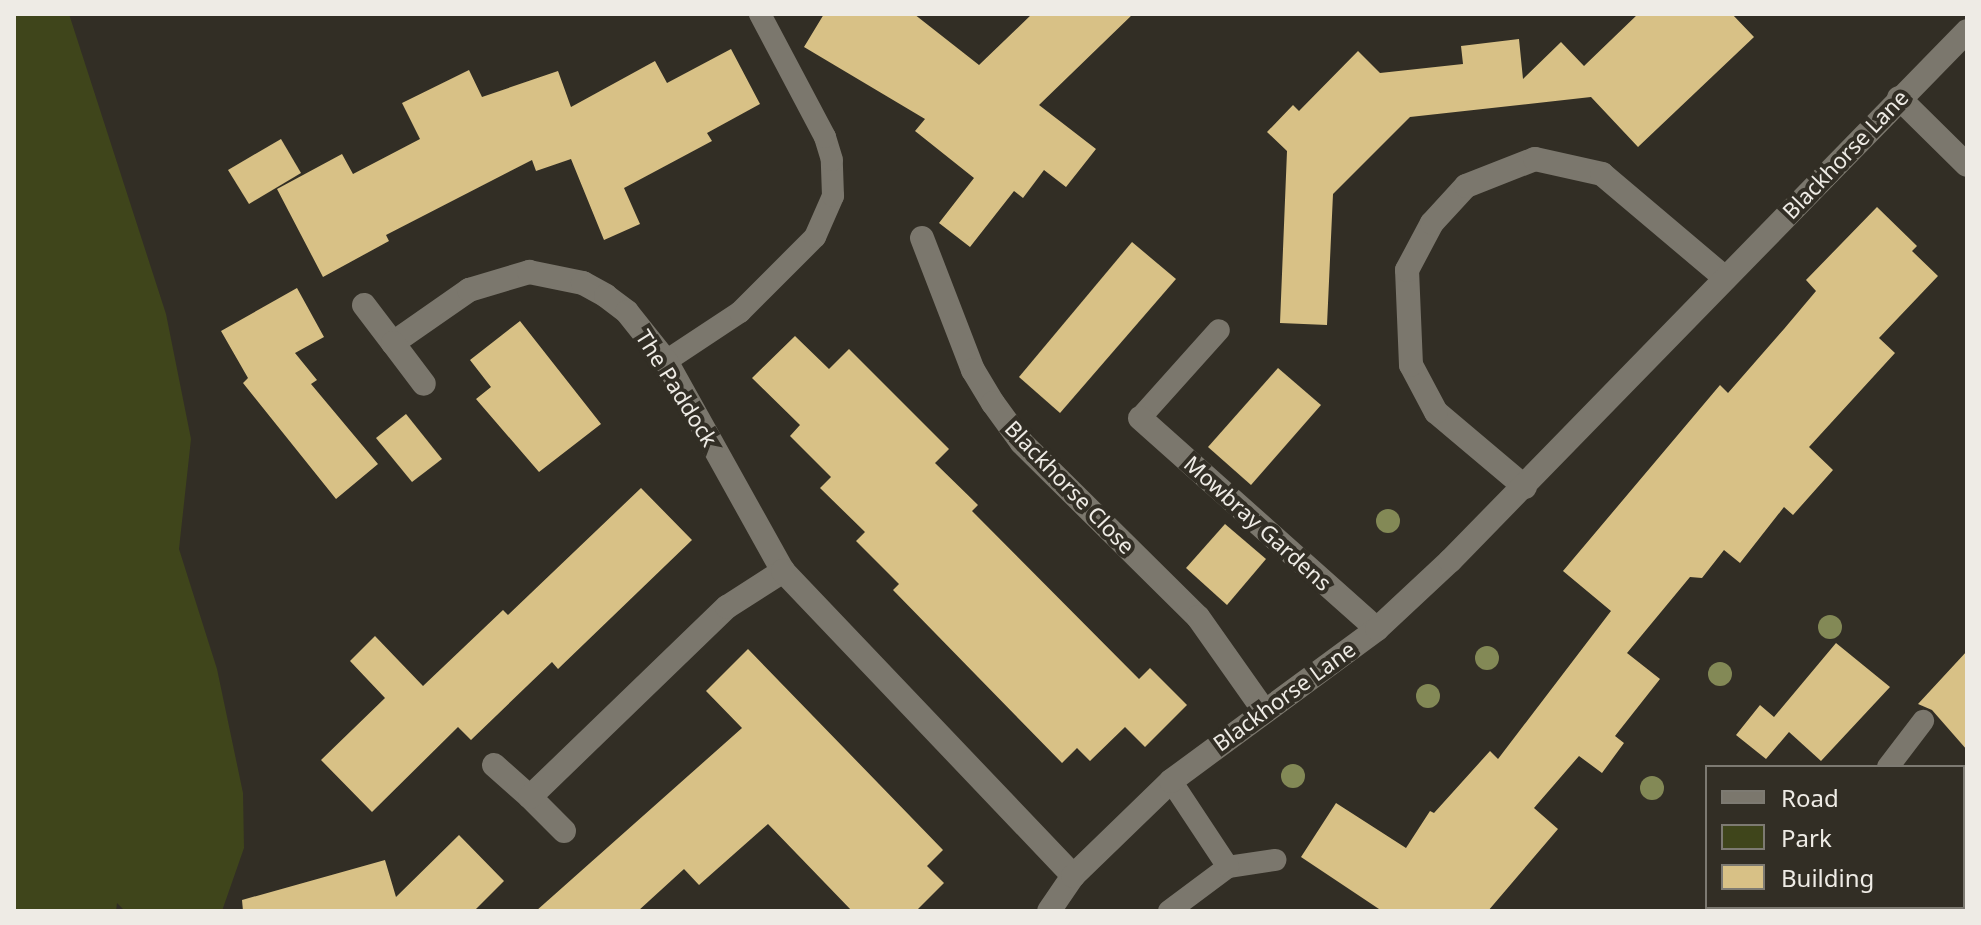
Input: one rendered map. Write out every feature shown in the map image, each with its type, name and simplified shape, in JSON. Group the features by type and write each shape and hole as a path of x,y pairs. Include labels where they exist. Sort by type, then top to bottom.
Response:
{"street":[{"name":"Blackhorse Lane","path":"1049,911 1073,876 1171,781 1263,709 1377,629 1525,487 1967,31"},
{"path":"1899,98 1967,165"},
{"path":"1525,487 1436,412 1411,365 1407,270 1432,223 1466,186 1535,159 1602,174 1725,278"},
{"name":"Blackhorse Close","path":"922,238 973,370 993,403 1022,443 1198,617 1263,709"},
{"name":"The Paddock","path":"393,343 469,290 529,272 583,283 627,312 666,361 783,571 1073,876"},
{"path":"364,305 424,384"},
{"name":"Mowbray Gardens","path":"1140,418 1377,629"},
{"path":"530,797 727,607 783,571"},
{"path":"494,765 564,831"}],"lane":[{"path":"666,361 740,312 815,237 833,196 835,181 825,137 760,14"},
{"path":"1140,418 1219,330"},
{"path":"1890,765 1923,721"},
{"path":"1171,781 1228,867"},
{"path":"1169,911 1228,867 1275,860"}],"green space":[{"path":"14,14 69,14 166,314 191,439 179,549 217,669 243,793 244,848 222,911 125,911 117,903 116,911 14,911"}],"building":[{"path":"824,14 914,14 979,65 1032,14 1133,14 1039,105 1096,149 1066,187 1044,170 1023,198 1014,191 970,247 939,223 974,178 915,131 925,119 804,47"},
{"path":"1638,14 1732,14 1754,37 1638,147 1591,97 1410,117 1333,194 1327,325 1280,323 1287,151 1267,132 1293,105 1299,111 1358,51 1380,73 1463,64 1461,46 1519,39 1523,79 1561,42 1584,66"},
{"path":"731,49 760,104 707,133 712,141 624,188 640,224 604,240 571,159 536,171 532,160 386,235 389,241 323,277 277,189 342,154 353,174 420,139 402,103 469,70 482,97 558,71 571,107 655,61 667,83"},
{"path":"281,139 301,173 249,204 228,170"},
{"path":"1877,207 1917,246 1912,251 1938,276 1879,338 1895,353 1809,447 1833,470 1793,515 1784,507 1740,563 1724,550 1702,578 1690,577 1627,653 1660,679 1615,736 1624,743 1602,773 1579,756 1534,808 1558,829 1488,911 1382,911 1301,857 1336,803 1406,848 1430,811 1434,813 1490,751 1498,759 1611,611 1563,571 1720,385 1728,393 1784,329 1816,291 1806,280"},
{"path":"1132,242 1176,279 1060,413 1019,377"},
{"path":"297,288 324,337 295,353 317,380 311,384 378,464 336,499 243,383 248,378 221,331"},
{"path":"520,321 601,424 539,472 476,399 491,387 470,360"},
{"path":"795,336 829,369 849,349 949,449 935,463 978,505 972,511 1139,679 1150,668 1187,705 1145,747 1125,727 1090,761 1077,748 1062,763 893,590 899,584 856,541 865,532 820,488 831,477 790,436 800,425 752,378"},
{"path":"1278,368 1321,405 1251,485 1208,447"},
{"path":"406,414 442,459 412,482 376,438"},
{"path":"641,488 692,540 558,669 552,662 471,740 458,727 372,812 321,760 385,698 350,661 375,636 423,686 503,610 508,615"},
{"path":"1225,524 1266,559 1227,605 1186,568"},
{"path":"1836,643 1890,687 1821,761 1789,732 1766,759 1736,735 1760,705 1774,717"},
{"path":"748,649 943,850 927,866 944,883 916,911 852,911 768,824 699,885 684,869 638,911 536,911 742,728 706,691"},
{"path":"1967,651 1967,750 1932,710 1918,704"},
{"path":"459,835 504,881 474,911 243,911 242,900 385,860 396,897"}]}
